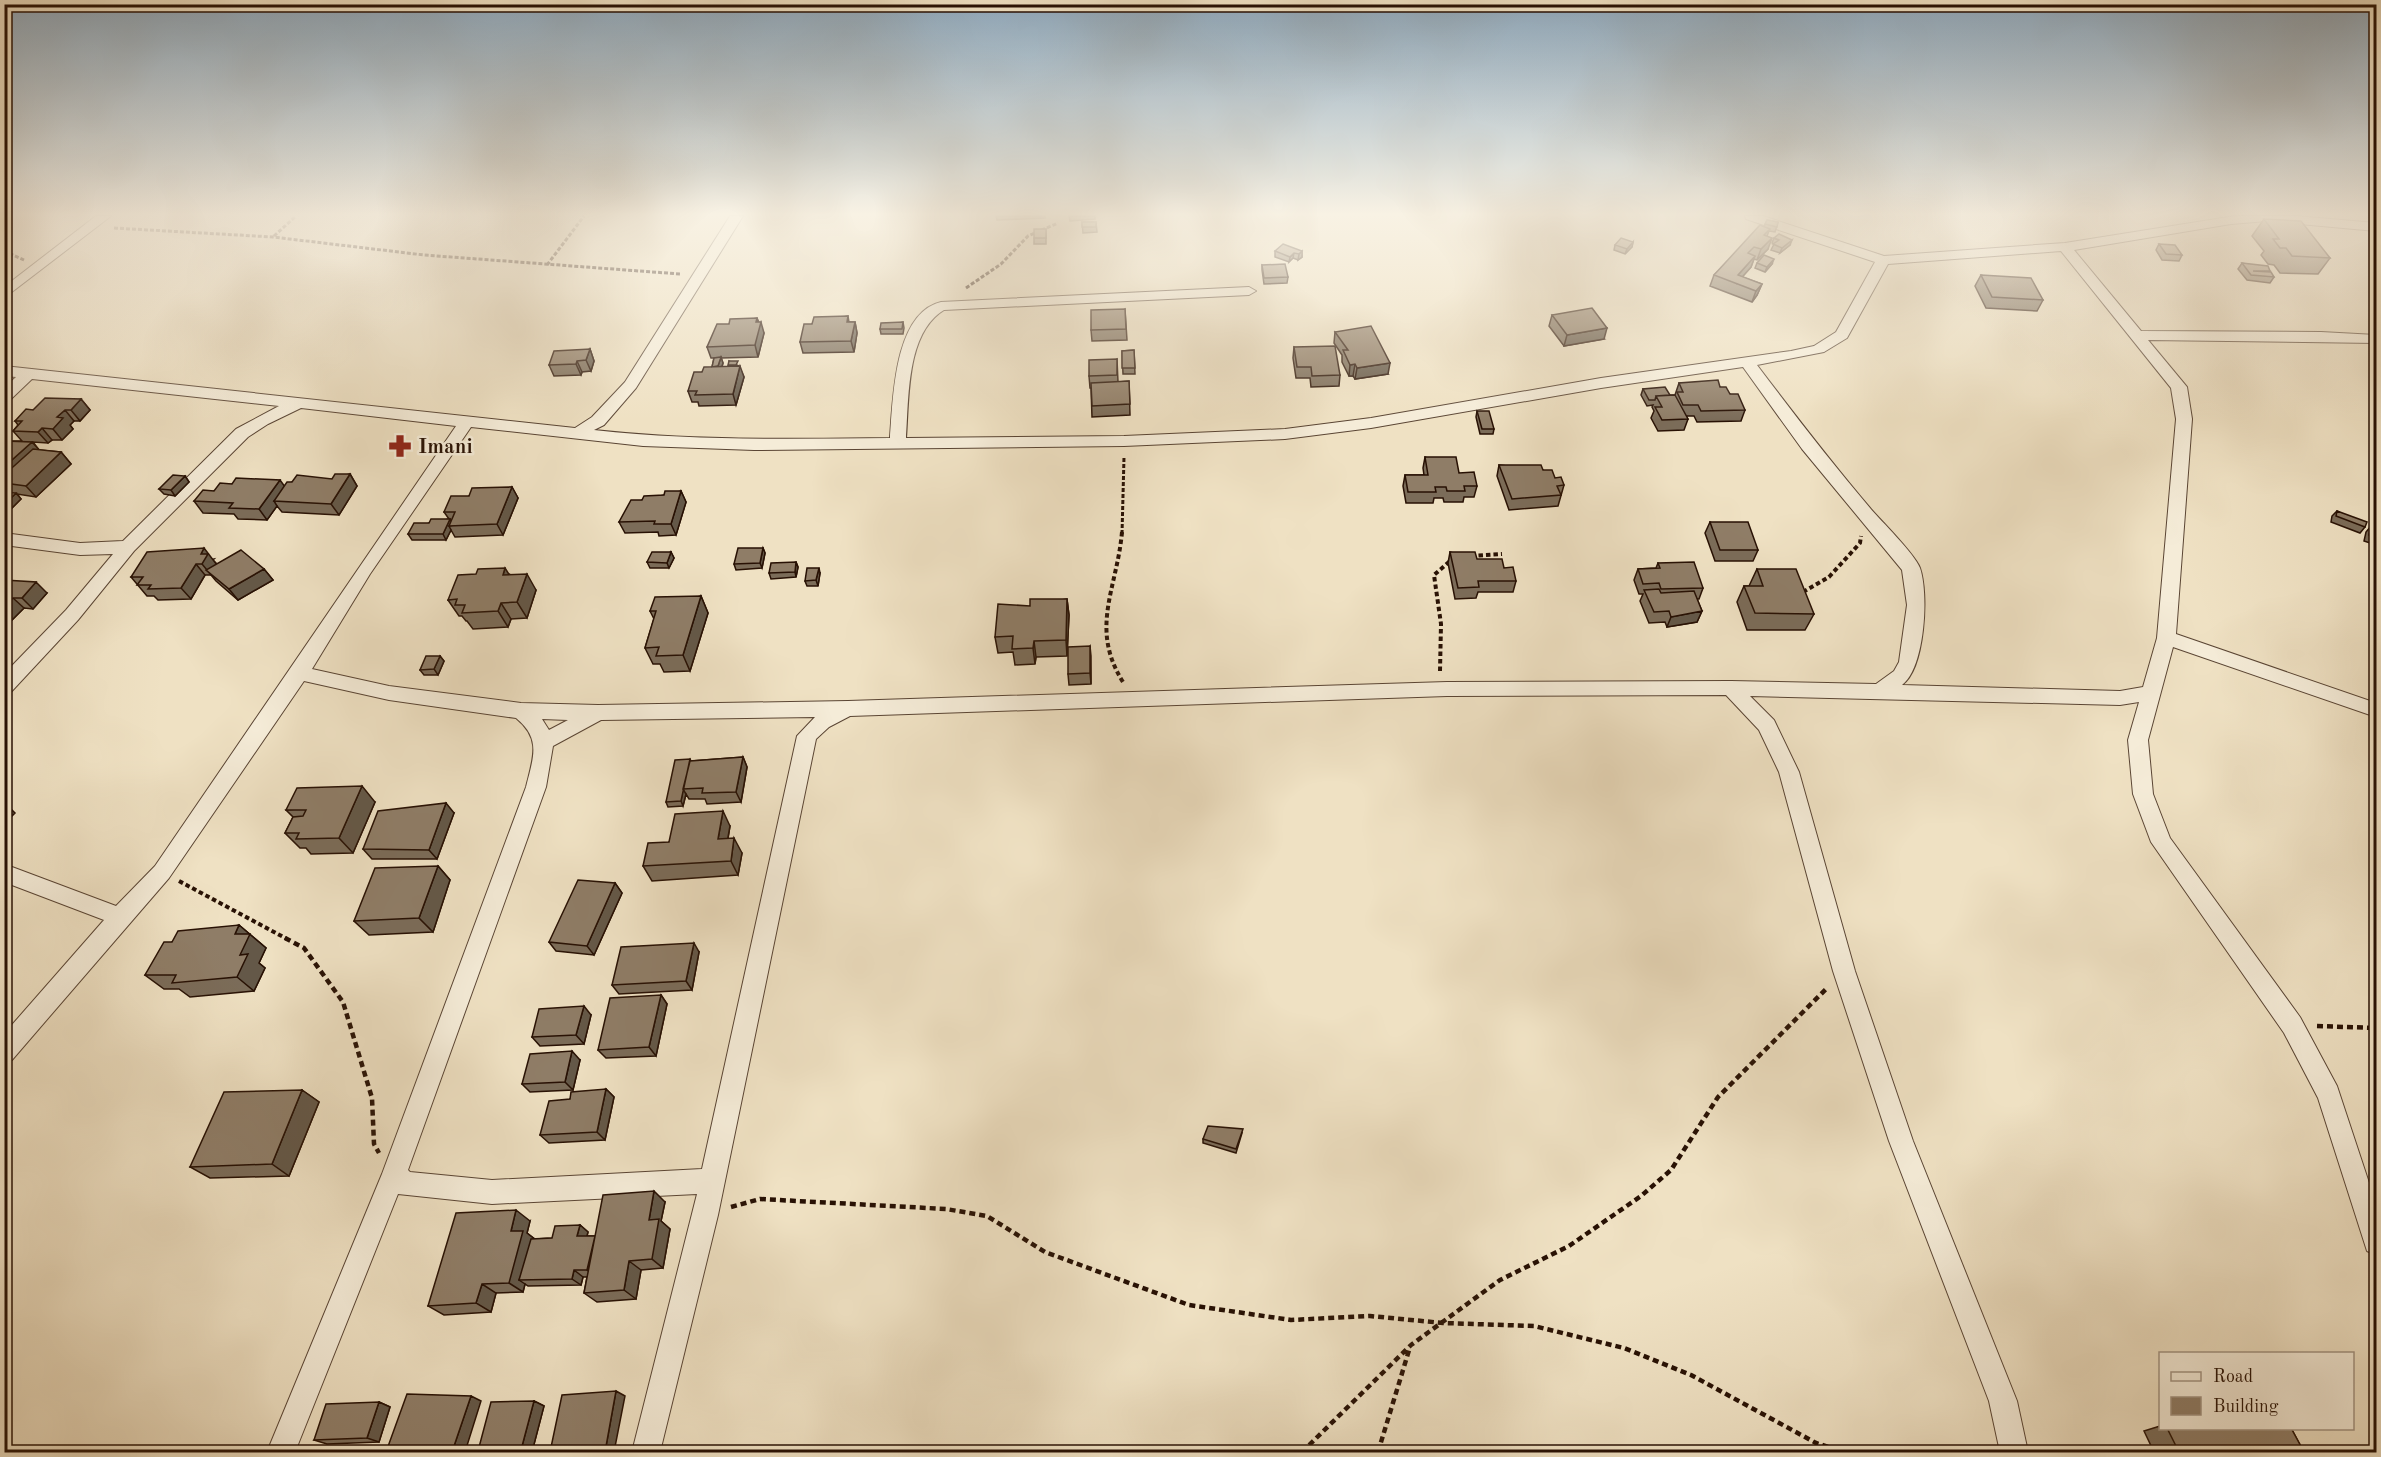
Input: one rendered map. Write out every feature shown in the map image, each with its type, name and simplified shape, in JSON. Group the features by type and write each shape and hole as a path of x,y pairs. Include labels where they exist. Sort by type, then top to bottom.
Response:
{"street":[{"path":"4,294 17,284"},
{"path":"579,433 598,421 631,385 693,284"},
{"path":"4,371 295,405 643,441 754,445 897,441 1124,441 1285,434 1371,423 1600,383 1747,362 1819,349 1842,335 1869,284"},
{"path":"2097,284 2140,335 2179,387 2184,418 2166,638 2138,740 2144,794 2161,843 2292,1025 2329,1094 2376,1242"},
{"path":"897,441 904,375 918,325 927,314 941,306 1249,291"},
{"path":"2140,335 2321,336 2376,339"},
{"path":"1747,362 1808,445 1911,568 1916,605 1908,662 1901,676 1879,692"},
{"path":"4,397 29,373"},
{"path":"4,687 72,615 128,547 242,434 262,420 295,405"},
{"path":"4,1052 120,917 162,872 299,673 364,570 467,422"},
{"path":"4,539 80,549 128,547"},
{"path":"2166,638 2376,710"},
{"path":"299,673 389,693 521,711 598,712 848,709 1447,689 1731,688 2120,698 2150,693"},
{"path":"1731,688 1767,725 1789,772 1844,971 1901,1141 2003,1401 2014,1452"},
{"path":"646,1452 705,1215 807,736 822,722 848,709"},
{"path":"788,710 807,736"},
{"path":"281,1452 395,1172 536,787 545,741 536,721 521,711"},
{"path":"545,741 598,712"},
{"path":"4,873 120,917"},
{"path":"395,1172 405,1184 492,1192 711,1181"}],"path":[{"path":"941,306 972,284"},
{"path":"1124,441 1124,495 1119,558 1103,628 1109,664 1137,700"},
{"path":"1803,592 1829,577 1860,543 1865,515"},
{"path":"1464,557 1503,554"},
{"path":"1447,689 1438,666 1441,624 1434,575 1454,557"},
{"path":"162,872 303,948 343,1002 372,1098 374,1144 385,1162 395,1172"},
{"path":"1302,1452 1411,1345 1500,1280 1569,1246 1641,1196 1671,1170 1718,1097 1844,971"},
{"path":"2292,1025 2376,1028"},
{"path":"705,1215 760,1199 946,1209 987,1216 1045,1252 1190,1305 1291,1320 1370,1316 1443,1323 1534,1326 1624,1348 1691,1375 1816,1443 1844,1452"},
{"path":"1378,1452 1411,1345"}],"building":[{"path":"1738,284 1762,284 1756,291"},
{"path":"1985,284 2034,284 2043,300 1992,297"},
{"path":"1592,308 1607,328 1567,335 1552,315"},
{"path":"1125,309 1126,329 1091,330 1091,310"},
{"path":"848,316 847,322 855,322 851,341 800,342 804,324 812,324 814,317"},
{"path":"757,318 756,322 761,322 755,345 707,347 717,324 729,324 730,319"},
{"path":"903,322 902,329 880,329 881,323"},
{"path":"1371,326 1390,363 1357,368 1355,364 1350,365 1343,350 1348,350 1335,332"},
{"path":"1335,346 1340,375 1312,376 1311,367 1297,367 1294,347"},
{"path":"590,349 586,360 577,361 576,364 549,365 554,351"},
{"path":"1134,350 1135,368 1122,368 1122,351"},
{"path":"721,357 718,366 712,367 714,358"},
{"path":"1117,359 1117,375 1089,376 1089,360"},
{"path":"729,361 738,361 736,365 728,365"},
{"path":"740,366 733,394 695,395 697,391 688,391 694,372 702,372 704,367"},
{"path":"1718,380 1720,387 1726,387 1730,394 1738,394 1745,410 1701,411 1698,405 1683,405 1677,392 1683,392 1679,383"},
{"path":"1129,381 1130,404 1092,406 1091,383"},
{"path":"1665,387 1670,395 1656,396 1655,400 1649,400 1643,389"},
{"path":"1675,395 1688,419 1662,420 1655,407 1662,407 1656,396"},
{"path":"45,398 81,399 71,410 65,410 57,417 63,418 53,429 42,428 38,432 13,431 22,421 15,421 26,409 33,410"},
{"path":"1477,411 1489,411 1494,429 1482,429"},
{"path":"4,441 32,442 4,467"},
{"path":"33,449 61,452 26,486 4,483 4,475"},
{"path":"1425,457 1456,457 1459,473 1474,472 1477,486 1464,486 1465,491 1447,491 1446,487 1435,487 1436,492 1408,492 1405,475 1428,475"},
{"path":"1499,465 1541,465 1543,470 1552,470 1555,478 1561,477 1564,485 1557,486 1561,495 1512,499"},
{"path":"335,474 350,474 331,504 274,501 287,482 292,482 297,475 332,479"},
{"path":"173,475 185,476 171,490 159,489"},
{"path":"236,478 280,480 259,509 229,508 233,503 194,501 203,490 214,491 220,483 232,484"},
{"path":"512,487 497,524 449,526 455,512 444,512 451,496 469,496 472,488"},
{"path":"665,491 681,491 671,524 654,524 655,521 619,522 631,500 642,500 644,496 664,495"},
{"path":"4,492 16,493 4,505"},
{"path":"2337,511 2367,522 2365,527 2336,516"},
{"path":"431,519 450,519 443,534 408,534 414,523 429,523"},
{"path":"1710,522 1748,522 1758,550 1720,550"},
{"path":"2371,526 2376,528 2376,538 2369,535"},
{"path":"204,548 201,554 208,554 202,564 196,564 181,588 148,589 151,585 137,585 143,577 131,577 147,552"},
{"path":"738,548 763,548 760,563 734,564"},
{"path":"241,550 264,569 229,589 206,570"},
{"path":"652,552 671,552 667,563 647,562"},
{"path":"1450,552 1475,552 1477,559 1502,559 1504,568 1513,567 1516,581 1478,581 1479,587 1458,588"},
{"path":"796,562 795,572 769,573 771,563"},
{"path":"1694,562 1703,588 1661,589 1659,583 1643,584 1638,569 1660,568 1658,563"},
{"path":"505,568 503,575 527,574 517,602 501,603 498,611 462,613 465,605 455,605 457,599 448,600 458,575 476,574 478,569"},
{"path":"807,568 819,568 816,580 805,581"},
{"path":"1757,569 1796,569 1814,614 1755,613 1744,586 1763,586"},
{"path":"4,580 36,582 22,598 13,598 4,605"},
{"path":"1659,589 1661,593 1694,591 1702,611 1671,617 1669,611 1654,612 1644,590"},
{"path":"701,596 683,655 656,656 659,647 645,648 656,611 650,611 655,597"},
{"path":"1030,599 1067,599 1066,640 1034,641 1033,648 1012,649 1013,636 995,637 998,604 1030,606"},
{"path":"1090,646 1090,673 1068,674 1068,647"},
{"path":"426,656 440,656 434,669 420,670"},
{"path":"743,757 736,792 702,793 703,788 683,789 690,761"},
{"path":"690,759 681,801 666,802 675,760"},
{"path":"362,786 339,838 296,839 299,833 285,833 293,817 303,816 306,810 286,810 297,788"},
{"path":"446,803 429,850 363,849 378,811"},
{"path":"723,811 718,839 734,838 731,861 643,866 648,843 669,842 675,814"},
{"path":"438,866 419,918 354,921 375,868"},
{"path":"578,880 615,883 587,946 549,942"},
{"path":"239,925 235,934 250,934 240,955 248,954 237,977 172,983 176,975 145,975 164,942 172,942 178,931"},
{"path":"694,943 686,981 612,985 621,947"},
{"path":"661,995 649,1047 598,1050 610,998"},
{"path":"584,1006 576,1035 532,1037 539,1009"},
{"path":"572,1051 565,1082 522,1084 530,1054"},
{"path":"606,1089 597,1132 540,1135 549,1101 570,1099 571,1092"},
{"path":"302,1090 272,1164 190,1167 224,1092"},
{"path":"1208,1126 1243,1129 1236,1149 1203,1139"},
{"path":"654,1191 649,1220 659,1219 652,1259 629,1261 624,1290 584,1293 603,1195"},
{"path":"516,1210 511,1231 523,1231 509,1283 482,1284 476,1303 428,1306 456,1213"},
{"path":"580,1225 577,1236 595,1236 587,1270 574,1270 572,1279 519,1280 531,1239 552,1238 555,1226"},
{"path":"616,1391 605,1452 550,1452 562,1395"},
{"path":"407,1394 471,1396 452,1452 386,1452"},
{"path":"534,1401 521,1450 478,1451 491,1402"},
{"path":"379,1402 367,1438 314,1440 326,1404"},
{"path":"2168,1430 2292,1430 2304,1452 2179,1452"}],"place":[{"name":"Imani","path":"400,446"}]}
